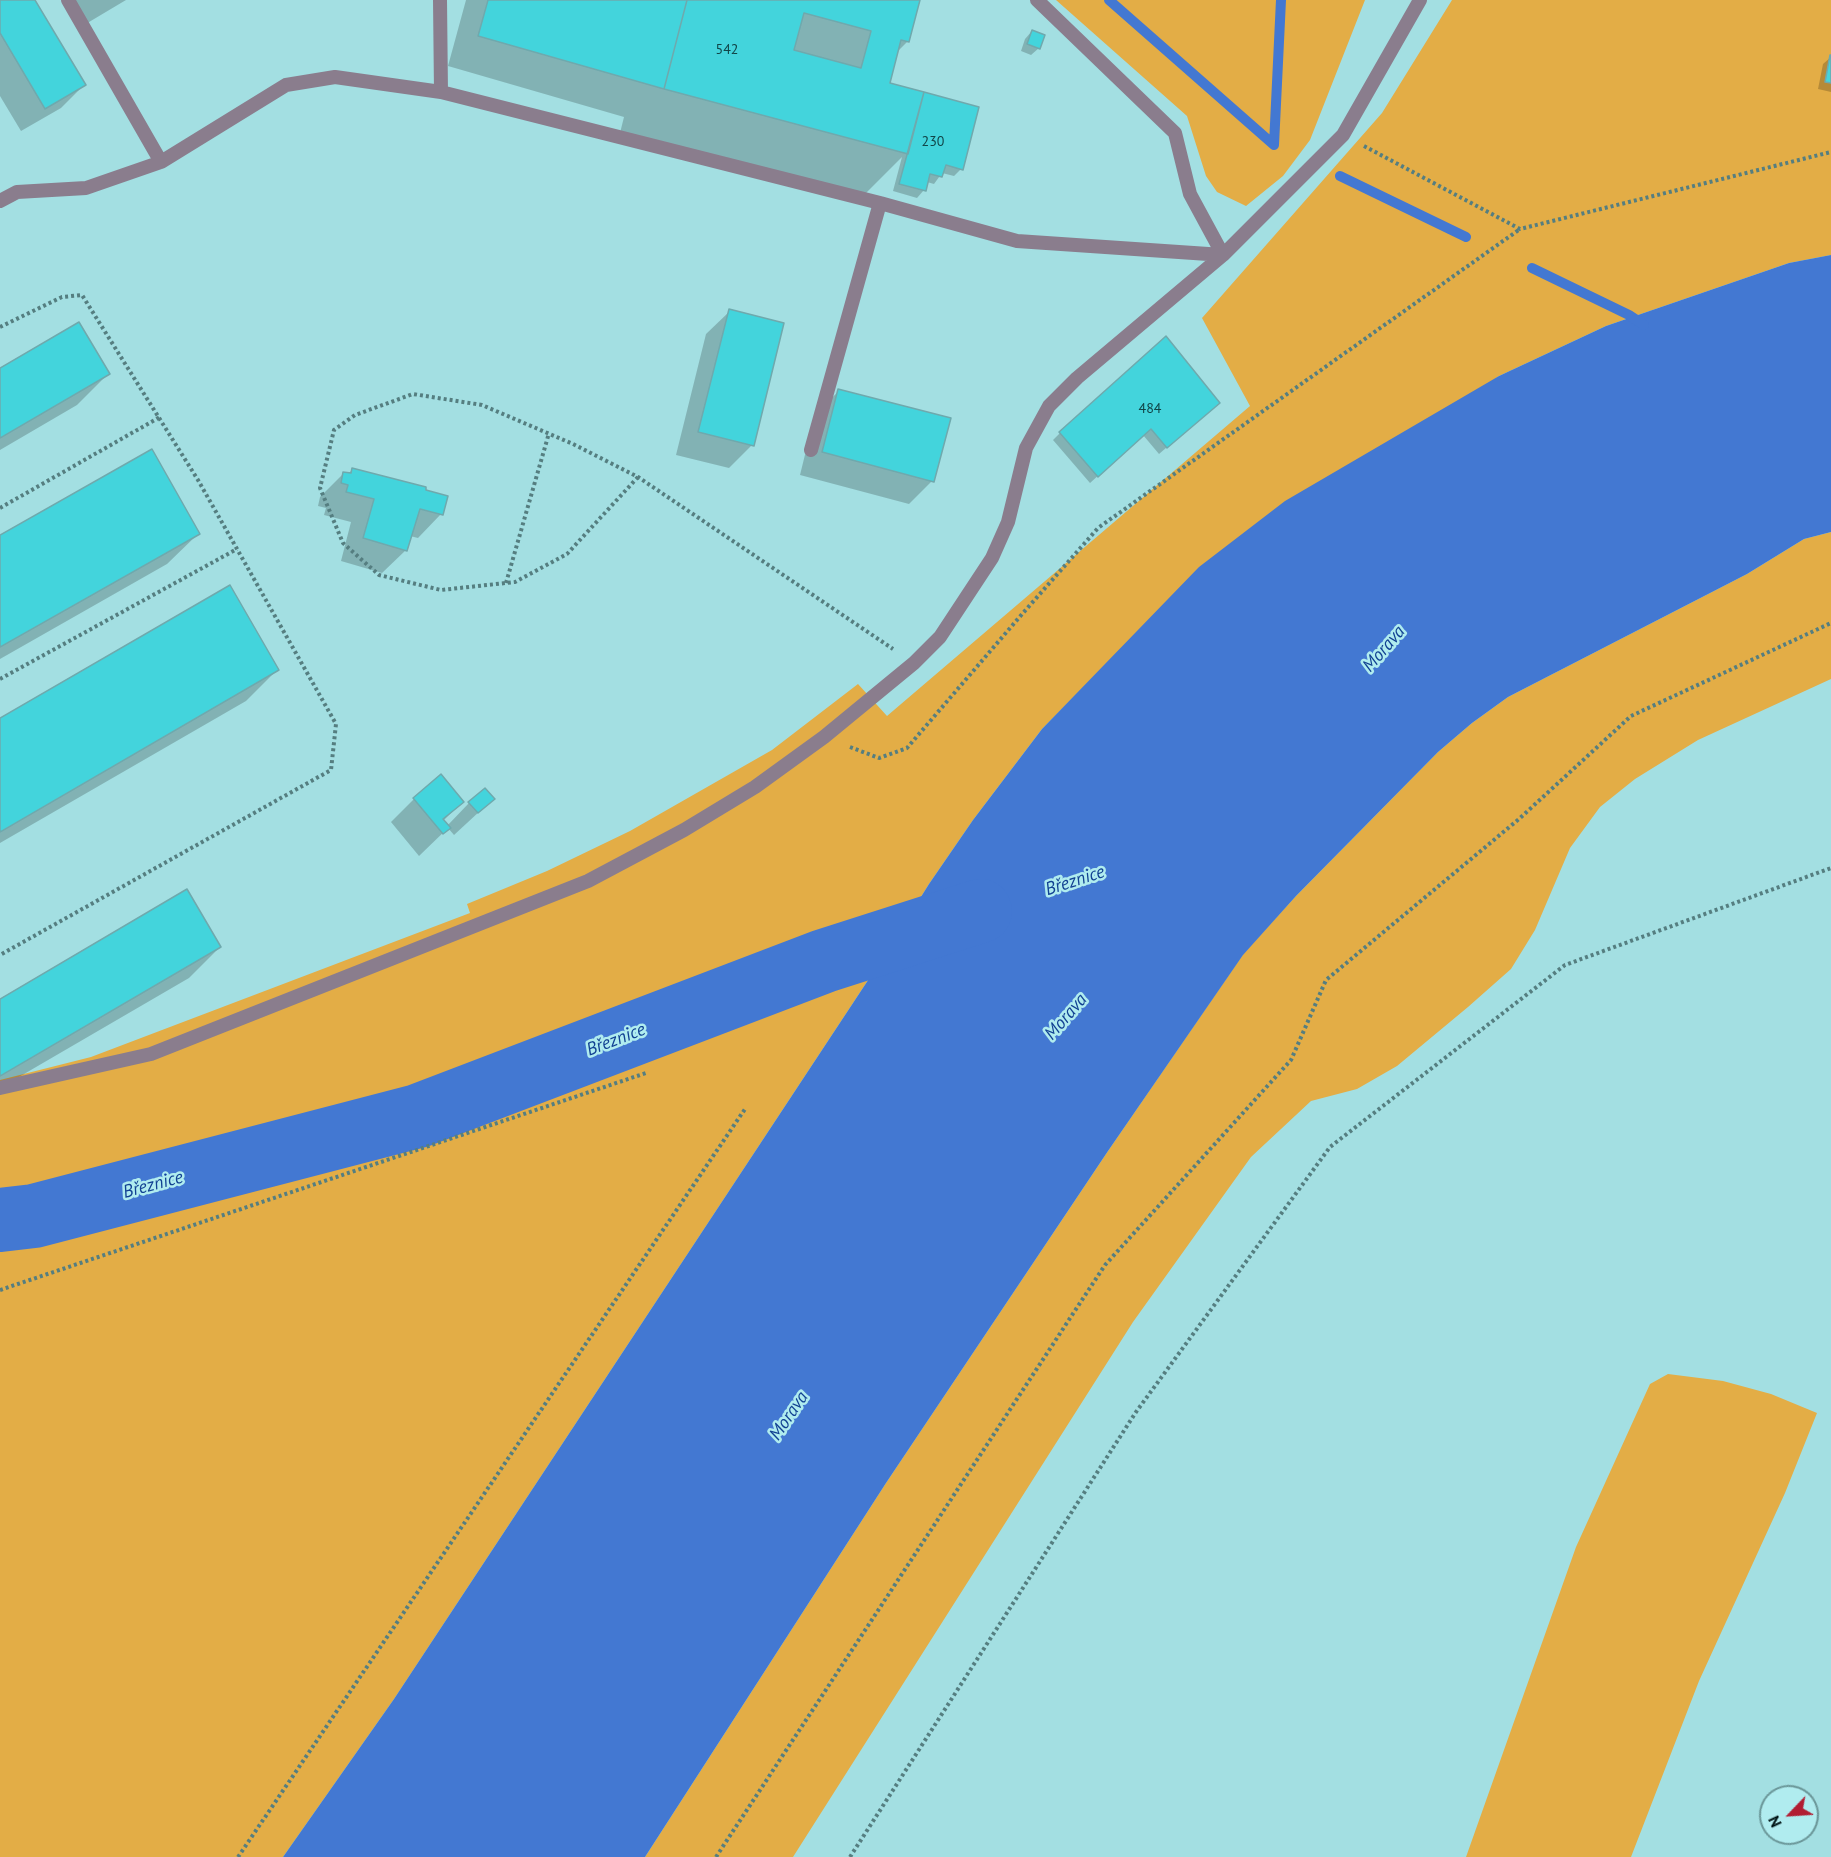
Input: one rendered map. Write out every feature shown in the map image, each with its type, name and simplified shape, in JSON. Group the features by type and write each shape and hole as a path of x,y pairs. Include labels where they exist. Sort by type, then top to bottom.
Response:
{"lane":[{"path":"68,0 161,162"},
{"path":"440,0 441,92"},
{"path":"1037,0 1175,133 1190,194 1223,255"},
{"path":"0,1088 151,1054 588,881 684,830 755,787 824,737 914,663 940,637 992,558 1008,522 1026,448 1049,406 1077,378 1223,255 1343,135 1420,0"},
{"path":"0,201 17,192 86,188 161,162 286,86 335,77 441,92 880,203 1017,241 1223,255"},
{"path":"811,450 880,203"}],"path":[{"path":"1343,135 1520,229"},
{"path":"824,737 879,758 907,748 1098,528 1520,229 1831,152"},
{"path":"0,327 62,297 82,296 160,417 336,724 331,770 0,954"},
{"path":"638,477 567,554 515,582 441,590 380,574 343,543 320,488 334,430 354,415 413,394 482,405 638,477 914,663"},
{"path":"0,508 160,417"},
{"path":"506,583 549,434"},
{"path":"0,679 237,549"},
{"path":"716,1857 1106,1264 1291,1060 1326,980 1519,819 1631,716 1831,623"},
{"path":"850,1857 1136,1413 1330,1147 1565,965 1831,868"},
{"path":"0,1290 646,1073"},
{"path":"238,1857 745,1108"}],"shaded area":[{"path":"1056,0 1365,0 1310,140 1283,176 1246,206 1217,192 1206,176 1187,116"},
{"path":"1452,0 1831,0 1831,255 1789,263 1606,326 1499,376 1121,649 1042,729 973,820 929,884 884,956 394,1699 283,1857 0,1857 0,1080 91,1057 470,913 467,904 547,871 630,831 772,750 858,684 887,716 1250,406 1202,318 1382,113"},
{"path":"1831,532 1831,679 1698,740 1635,779 1600,807 1570,848 1535,930 1511,969 1397,1066 1357,1089 1311,1101 1251,1157 1133,1322 793,1857 645,1857 886,1483 1108,1151 1244,953 1296,896 1438,752 1508,697 1747,574 1804,539"},
{"path":"1668,1374 1723,1381 1771,1394 1817,1413 1785,1493 1699,1681 1631,1857 1466,1857 1576,1547 1650,1384"}],"water":[{"name":"Morava","path":"1831,255 1831,532 1804,539 1747,574 1508,697 1438,752 1296,896 1243,955 1108,1151 886,1483 645,1857 283,1857 394,1699 884,956 929,884 973,820 1042,729 1199,567 1285,501 1499,376 1606,326 1789,263"}],"building":[{"path":"0,0 35,0 86,85 45,109 0,33"},
{"path":"488,0 687,0 664,89 478,36"},
{"path":"687,0 920,0 909,42 901,40 890,83 924,92 908,154 664,89","holes":["804,13 871,31 861,68 794,50"]},
{"path":"1032,30 1045,35 1040,49 1027,44"},
{"path":"1831,55 1831,83 1825,82"},
{"path":"924,92 979,107 963,170 946,165 942,177 930,174 926,191 899,184"},
{"path":"729,309 784,323 754,446 698,432"},
{"path":"79,322 110,374 0,438 0,368"},
{"path":"1166,336 1220,403 1167,448 1151,429 1098,477 1059,432"},
{"path":"838,389 951,418 934,482 822,452"},
{"path":"152,449 200,534 0,647 0,535"},
{"path":"352,468 426,487 426,490 448,496 443,515 420,509 407,551 363,538 374,499 346,492 348,485 341,483 343,472 351,473"},
{"path":"230,585 279,670 0,832 0,718"},
{"path":"441,774 464,802 443,819 451,828 443,834 413,798"},
{"path":"485,788 495,799 478,813 468,802"},
{"path":"187,889 221,947 0,1076 0,999"}],"waterway":[{"path":"1109,0 1274,145"},
{"path":"1274,145 1281,0"},
{"path":"1340,176 1466,237"},
{"path":"1532,268 1629,315 1644,325"},
{"name":"Březnice","path":"0,1220 34,1216 418,1116 824,961 980,911"}]}
